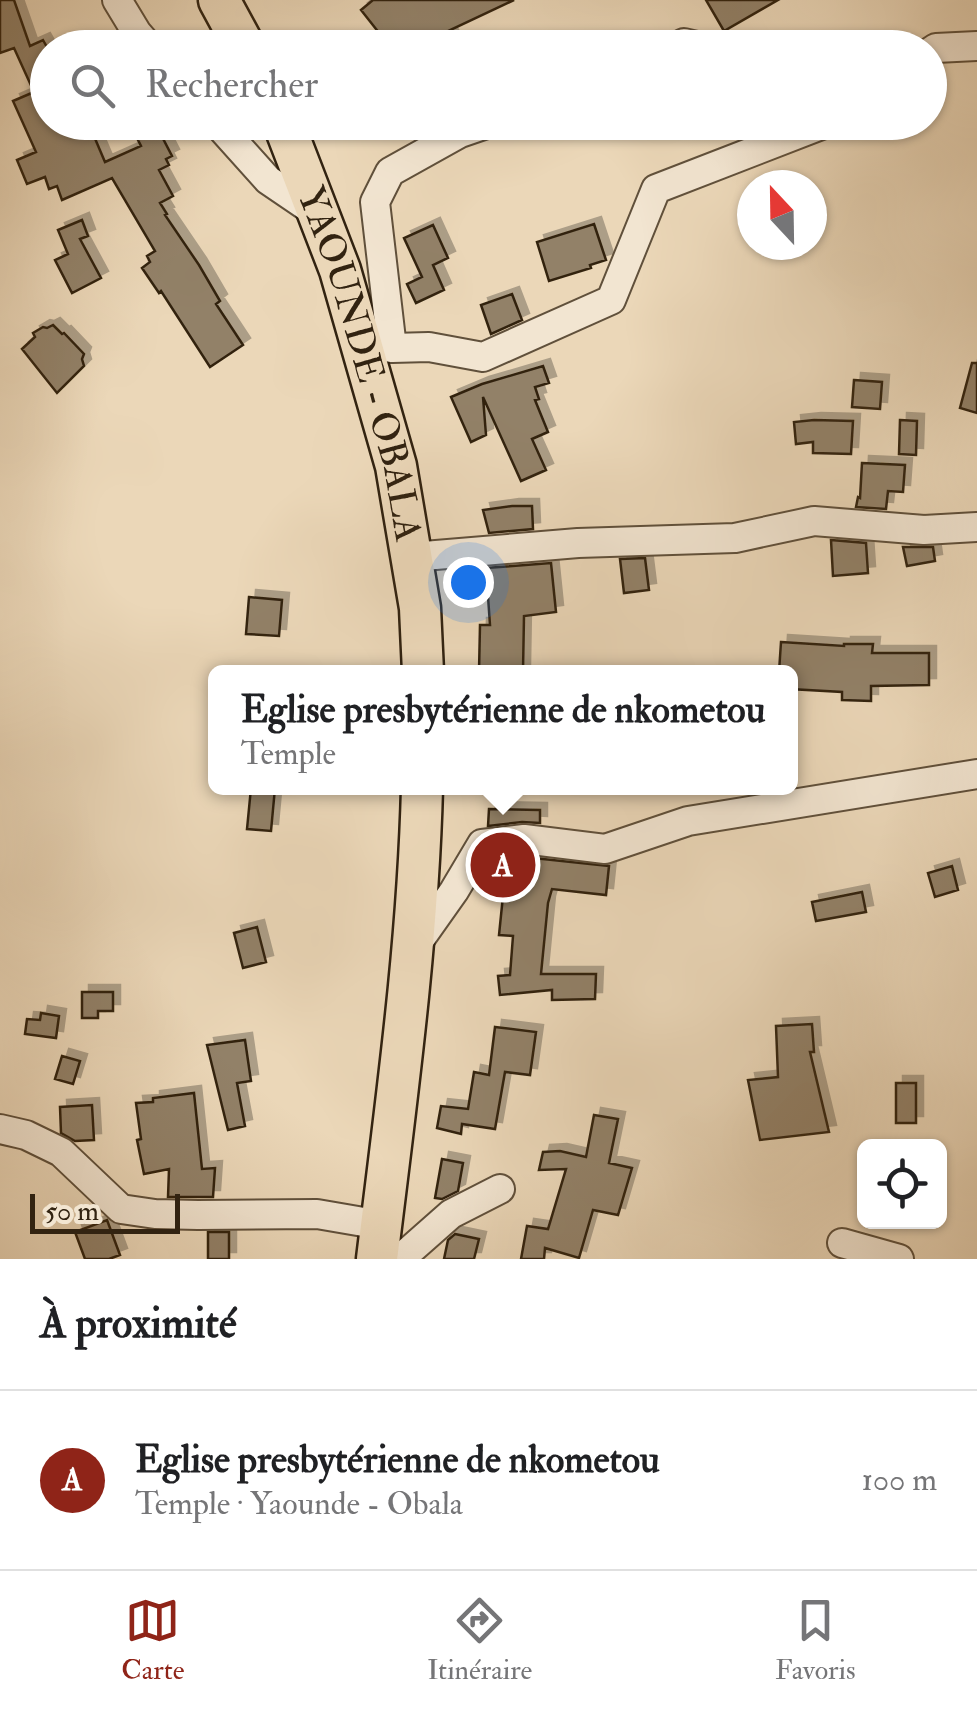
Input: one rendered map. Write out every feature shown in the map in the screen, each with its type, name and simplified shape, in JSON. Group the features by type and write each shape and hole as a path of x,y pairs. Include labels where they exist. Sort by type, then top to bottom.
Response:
{"highway":[{"path":"219,0 235,30"},
{"name":"YAOUNDE - OBALA","path":"290,140 340,270 376,344 420,608 424,665"},
{"path":"386,1248 409,1002 422,795"}],"street":[{"path":"117,0 135,30"},
{"path":"947,47 977,46"},
{"path":"232,140 268,180 319,215"},
{"path":"447,140 390,172 375,202 376,344 429,347 483,357 611,300 656,189 764,140"},
{"path":"412,557 578,543 735,538 814,521 924,530 977,527"},
{"path":"412,950 482,844 524,839 605,849 688,820 977,774"},
{"path":"0,1130 26,1135 60,1152 120,1209 198,1216 317,1214 386,1248 500,1189"},
{"path":"842,1244 899,1259"}],"building":[{"path":"0,0 14,0 30,46 30,83 14,48 0,53"},
{"path":"373,0 514,0 450,30 377,30 361,10"},
{"path":"706,0 778,0 726,30"},
{"path":"30,94 30,139 13,101"},
{"path":"31,140 96,140 105,162 141,146 138,140 164,140 172,156 166,159 169,165 159,170 173,196 160,203 243,345 210,367 142,268 150,262 147,256 155,251 112,178 62,200 57,186 49,189 45,177 27,184 17,160 36,152"},
{"path":"82,220 88,236 80,239 101,278 72,293 55,260 68,254 58,230"},
{"path":"594,224 606,260 549,281 537,242"},
{"path":"433,225 448,258 433,265 444,290 416,303 407,284 422,277 404,238"},
{"path":"512,294 522,320 491,334 481,305"},
{"path":"53,325 84,354 84,366 57,393 22,349 35,337 33,333"},
{"path":"972,363 977,363 977,413 960,408"},
{"path":"543,366 549,383 535,387 539,399 535,400 548,432 532,439 546,470 521,481 483,397 486,435 471,442 451,397"},
{"path":"854,380 882,382 880,409 852,407"},
{"path":"900,420 917,421 916,455 899,454"},
{"path":"853,421 851,454 813,453 813,442 796,444 794,422"},
{"path":"862,463 905,465 903,492 888,491 886,509 856,507"},
{"path":"532,506 533,529 489,533 483,510"},
{"path":"831,540 866,543 868,573 833,576"},
{"path":"903,547 933,547 935,561 907,566"},
{"path":"645,558 649,590 624,593 620,559"},
{"path":"551,563 556,612 524,616 523,665 479,665 480,625 490,625 486,568"},
{"path":"249,597 282,600 279,636 246,634"},
{"path":"781,642 873,644 872,653 929,653 929,685 871,686 871,701 842,700 842,692 798,689 798,665 779,665"},
{"path":"250,795 274,795 271,831 247,829"},
{"path":"489,809 540,810 540,823 488,826"},
{"path":"524,857 609,866 606,895 552,889 548,903 541,974 596,974 595,999 552,1000 552,990 500,995 498,976 510,975 513,936 499,935 504,886 496,886 497,860"},
{"path":"952,866 958,890 935,897 928,873"},
{"path":"862,892 866,912 816,921 812,902"},
{"path":"257,927 266,962 243,968 234,933"},
{"path":"82,992 113,992 113,1011 98,1011 98,1018 82,1018"},
{"path":"41,1013 59,1016 56,1038 25,1034 27,1019 40,1020"},
{"path":"812,1024 814,1052 810,1052 829,1132 760,1140 748,1080 778,1077 776,1026"},
{"path":"495,1027 536,1032 530,1075 505,1072 495,1129 462,1124 461,1134 437,1128 441,1106 468,1109 474,1072 489,1075"},
{"path":"245,1040 251,1081 237,1083 245,1126 228,1130 207,1045"},
{"path":"62,1056 80,1061 73,1084 55,1079"},
{"path":"896,1083 916,1083 916,1123 896,1123"},
{"path":"194,1093 202,1169 215,1168 213,1197 168,1197 169,1169 144,1174 137,1140 141,1139 136,1103"},
{"path":"92,1105 94,1140 75,1141 61,1133 60,1107"},
{"path":"594,1115 618,1119 609,1163 632,1168 618,1215 593,1210 579,1258 545,1248 544,1259 521,1259 527,1226 548,1229 566,1169 539,1170 543,1152 586,1157"},
{"path":"442,1159 463,1163 458,1191 442,1199 435,1198"},
{"path":"107,1220 120,1255 85,1259 75,1232"},
{"path":"208,1232 229,1232 229,1259 208,1259"},
{"path":"455,1234 479,1239 474,1259 444,1259 448,1240"}],"place":[{"name":"Eglise presbytérienne de nkometou","path":"503,865"}]}
